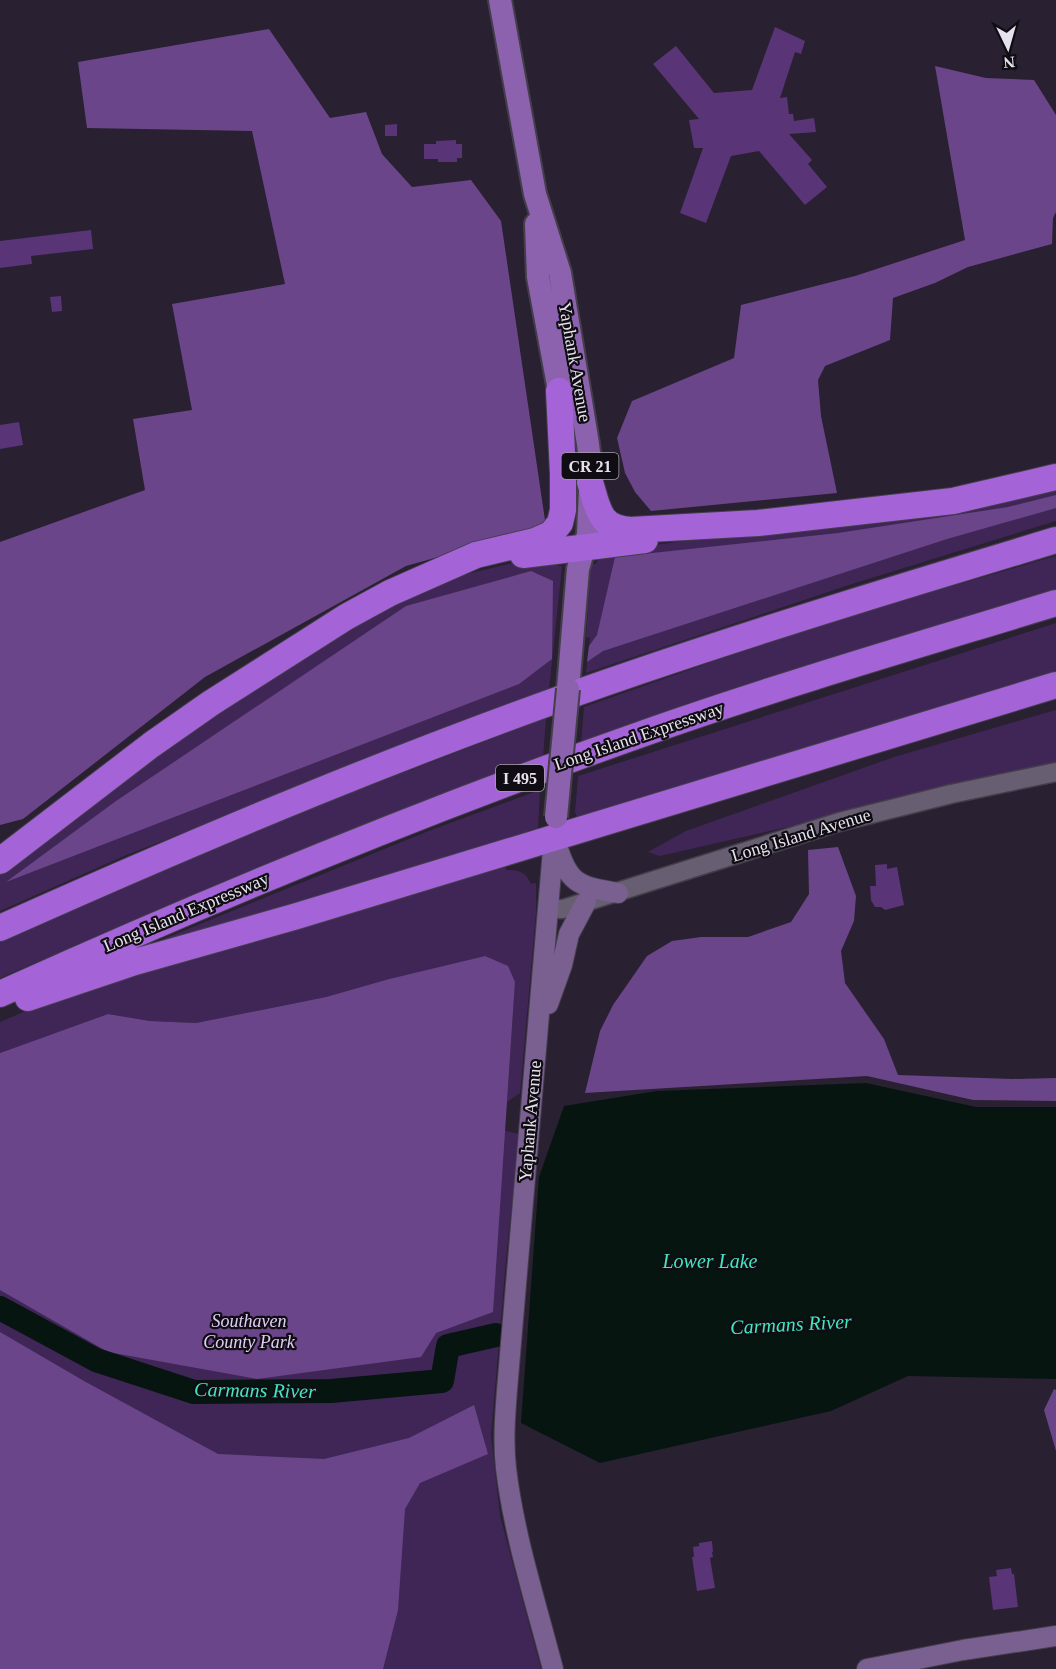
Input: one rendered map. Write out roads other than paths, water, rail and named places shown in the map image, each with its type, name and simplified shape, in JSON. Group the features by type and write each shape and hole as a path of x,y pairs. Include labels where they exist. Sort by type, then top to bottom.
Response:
{"highway":[{"path":"0,861 151,745 211,703 346,617 390,592 421,578 476,555 544,538 556,529 562,517 564,501 559,391"},
{"path":"421,578 500,559 578,555 758,523 953,501 1056,477"},
{"path":"590,482 601,516 609,525 616,528 647,530 758,523"},
{"path":"0,928 135,867 304,796 482,728 638,671 814,613 1056,540"},
{"name":"Long Island Expressway","path":"0,994 159,923 327,853 503,784 832,671 1056,603"},
{"path":"0,1009 135,962 297,916 555,828 1056,685"}],"main road":[{"name":"Yaphank Avenue","path":"500,0 535,194 560,273 585,419 590,482 588,534 578,555 573,641 507,1390 505,1441 507,1476 518,1535 553,1669"},
{"name":"Yaphank Avenue","path":"535,194 538,277 567,432 570,473 568,535 578,555"},
{"path":"555,828 561,860 577,882 585,886 618,892"},
{"path":"538,1032 569,934 586,902"},
{"path":"867,1669 963,1650 1056,1636"}],"street":[{"name":"Long Island Avenue","path":"549,909 563,909 847,820 951,794 1056,772"}],"water":[{"name":"Lower Lake","path":"866,1083 976,1107 1056,1107 1056,1379 908,1376 831,1411 600,1463 521,1423 539,1177 564,1106 657,1091"}],"waterway":[{"name":"Carmans River","path":"0,1308 96,1360 194,1392 331,1391 442,1381 448,1346 496,1335"}],"park label":[{"name":"Southaven County Park","path":"249,1331"}]}
